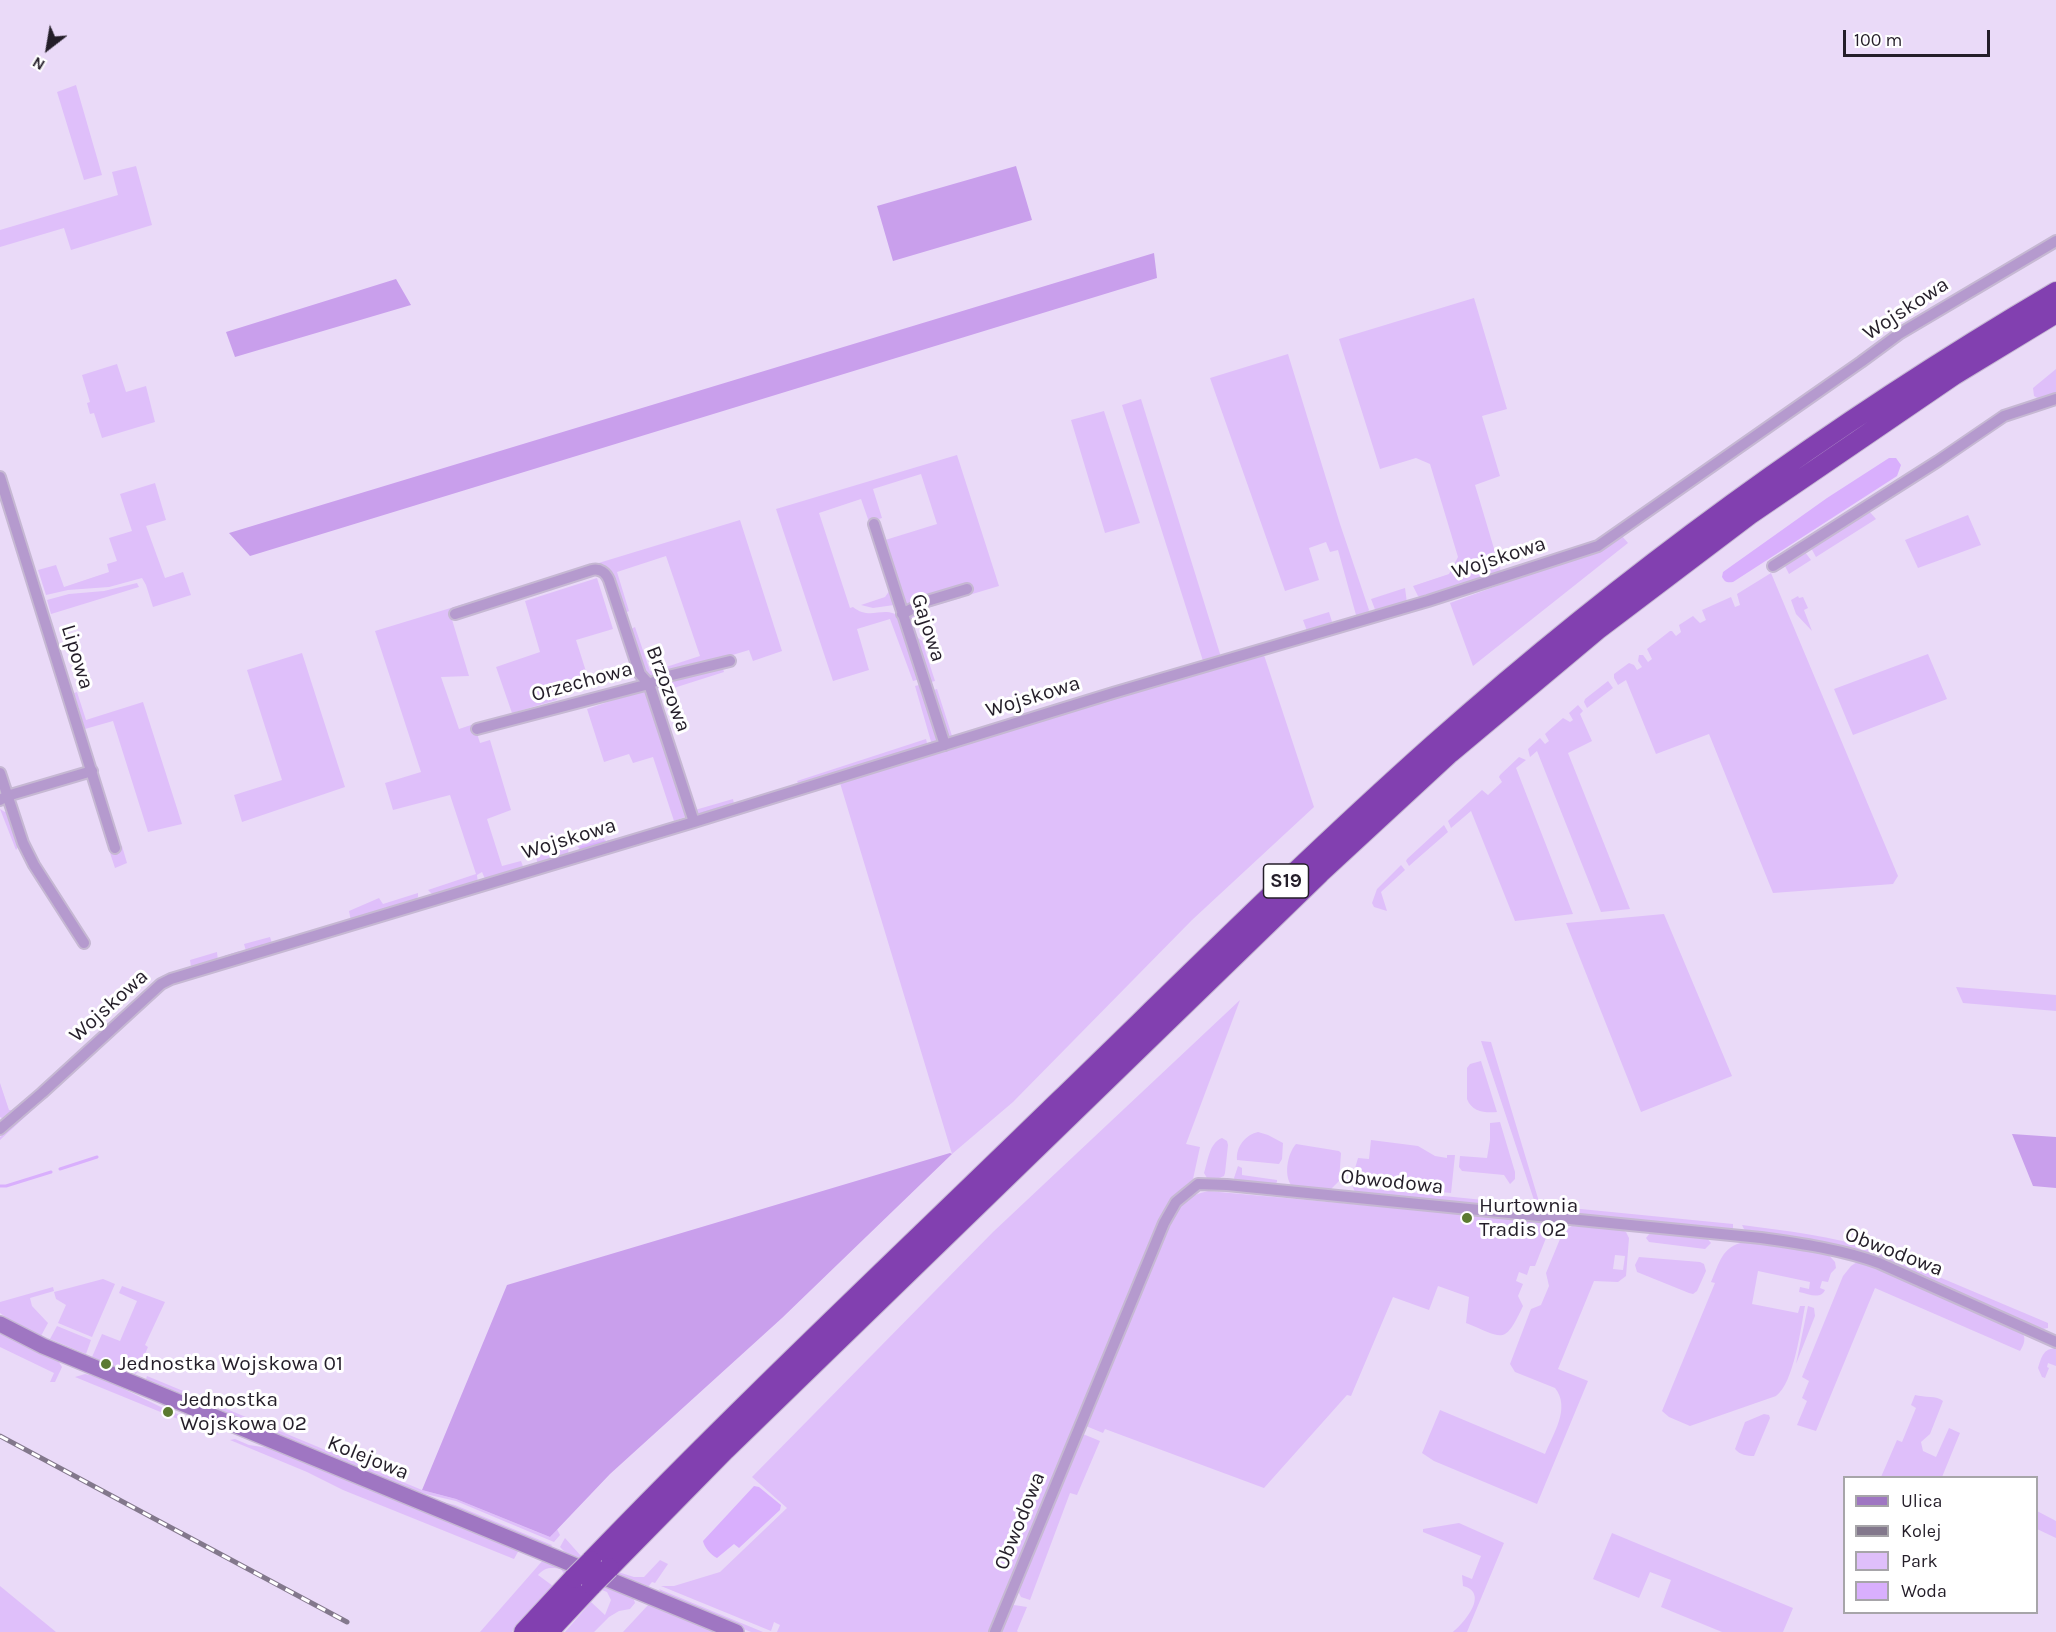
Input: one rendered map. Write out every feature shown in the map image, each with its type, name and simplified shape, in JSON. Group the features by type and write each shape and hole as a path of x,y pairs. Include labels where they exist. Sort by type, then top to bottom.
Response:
{"highway":[{"name":"S19","path":"548,1632 591,1573 721,1430 1298,869 1442,737 1590,613 1748,494 1943,361 2056,292"},
{"name":"S19","path":"524,1632 691,1483 1296,895 1450,753 1598,630 1734,526 1954,375 2056,313"}],"street":[{"name":"Wojskowa","path":"0,1129 166,981 945,744 1428,601 1598,546 1899,334 2056,241"},
{"path":"1773,566 2004,416 2056,399"},
{"name":"Lipowa","path":"0,477 5,515 92,771 115,848"},
{"name":"Gajowa","path":"874,524 945,744"},
{"name":"Brzozowa","path":"455,614 592,570 599,569 603,572 609,580 640,674 649,684 694,822"},
{"path":"903,614 927,601 968,589"},
{"name":"Orzechowa","path":"477,729 730,661"},
{"path":"4,798 92,771"},
{"path":"0,774 4,798 23,843 34,865 84,943"},
{"name":"Obwodowa","path":"995,1632 1164,1222 1176,1202 1198,1184 1761,1238 1819,1246 1859,1255 1879,1263 2056,1342"},
{"name":"Kolejowa","path":"0,1324 43,1346 736,1632"}],"green space":[{"path":"76,85 102,175 84,180 57,92"},
{"path":"136,166 152,225 71,250 64,228 0,247 0,230 118,195 112,172"},
{"path":"1474,298 1507,409 1482,416 1500,476 1475,485 1501,572 1498,575 1421,598 1413,586 1449,574 1458,557 1430,464 1416,458 1380,469 1339,339"},
{"path":"1288,354 1369,610 1366,615 1340,623 1356,615 1338,550 1330,552 1326,542 1309,548 1319,580 1285,591 1210,378"},
{"path":"117,364 126,392 146,386 155,422 102,438 94,413 90,414 87,403 90,402 82,375"},
{"path":"2056,369 2056,395 2039,399 2034,396 2033,388"},
{"path":"1141,399 1221,657 1203,661 1122,405"},
{"path":"1104,411 1140,523 1105,533 1071,420"},
{"path":"957,455 999,586 969,595 967,588 904,606 882,541 937,524 921,474 873,489 882,518 869,522 861,499 819,513 850,608 853,607 866,613 890,612 901,619 920,679 913,681 890,619 857,629 869,670 833,681 776,509"},
{"path":"155,483 166,520 146,526 165,578 183,572 191,595 153,607 142,578 109,587 68,590 46,595 38,570 56,565 64,587 109,572 107,564 117,561 109,538 132,531 120,494"},
{"path":"1869,511 1876,519 1816,557 1811,548"},
{"path":"1968,515 1981,545 1918,568 1905,540"},
{"path":"740,520 782,651 753,661 749,650 671,672 668,670 666,667 700,656 666,556 617,572 629,611 623,614 598,567 450,613 469,676 441,677 459,729 474,724 480,743 490,740 511,810 487,819 502,866 521,861 524,869 486,881 482,872 477,875 478,884 433,895 428,890 476,874 450,795 393,810 385,783 421,772 375,631"},
{"path":"1622,536 1628,543 1473,666 1450,603 1604,547"},
{"path":"1805,552 1811,560 1789,574 1785,566 1787,563"},
{"path":"1771,573 1898,876 1893,884 1773,893 1709,734 1656,754 1626,680 1618,685 1614,678 1614,674 1629,663 1637,670 1642,667 1638,661 1639,655 1643,655 1648,662 1652,659 1647,649 1670,631 1676,636 1681,632 1679,625 1693,616 1700,623 1706,620 1702,610 1731,597 1735,607 1740,605 1737,594"},
{"path":"597,578 613,629 576,640 590,684 556,695 557,700 512,713 496,667 540,652 525,601"},
{"path":"137,583 139,587 51,614 47,600 69,594 104,591"},
{"path":"1405,588 1407,603 1376,612 1371,599"},
{"path":"890,590 894,605 873,608 861,605 885,597"},
{"path":"957,594 961,598 920,610 915,620 917,627 912,628 909,618 912,613"},
{"path":"1798,596 1803,597 1808,608 1804,610 1812,631 1796,614 1791,600"},
{"path":"1329,612 1333,625 1307,631 1303,620"},
{"path":"635,627 650,671 659,669 660,671 652,678 646,676 630,633"},
{"path":"916,636 922,641 935,681 928,683 914,638"},
{"path":"1263,652 1314,807 1192,920 1013,1102 952,1154 840,783"},
{"path":"302,653 345,787 242,822 234,795 282,780 247,670"},
{"path":"1928,654 1947,699 1853,735 1834,689"},
{"path":"722,666 724,672 658,693 666,718 663,716 655,686 658,683"},
{"path":"1608,681 1613,688 1587,708 1585,699"},
{"path":"923,684 939,735 938,740 932,745 915,686"},
{"path":"937,689 953,739 948,740 930,691"},
{"path":"640,691 649,694 688,816 674,821 653,757 633,763 629,754 604,762 587,709"},
{"path":"77,692 86,720 143,702 182,824 148,832 113,721 85,729 74,693"},
{"path":"1578,705 1583,711 1580,714 1592,741 1568,753 1630,909 1601,912 1537,751 1530,757 1528,749 1540,738 1545,744 1549,741 1545,734 1563,718 1570,722 1573,720 1569,713"},
{"path":"926,739 928,747 800,787 797,781"},
{"path":"1519,757 1526,760 1516,768 1573,914 1515,921 1471,811 1451,828 1448,821 1482,790 1488,795 1502,782 1500,775"},
{"path":"733,799 734,804 696,816 695,810"},
{"path":"0,809 8,812 19,846 16,850"},
{"path":"1444,825 1448,832 1409,866 1407,859"},
{"path":"603,835 605,842 603,844 580,850 574,841 578,843"},
{"path":"566,843 569,843 568,855 538,866 536,856 567,847"},
{"path":"122,846 127,863 115,868 109,850"},
{"path":"1401,865 1405,870 1381,892 1387,911 1374,907 1372,903 1377,889"},
{"path":"418,893 418,897 409,905 351,921 349,911 379,898 383,904"},
{"path":"1664,914 1732,1076 1641,1112 1566,923"},
{"path":"270,937 272,943 246,951 244,944"},
{"path":"217,952 218,961 163,978 162,976 191,967 190,960"},
{"path":"1956,987 2056,995 2056,1011 1963,1003"},
{"path":"1240,1000 1186,1144 1200,1147 1193,1179 1176,1194 1160,1220 990,1632 777,1632 780,1625 774,1622 771,1631 661,1586 674,1586 720,1572 787,1508 752,1477 993,1232"},
{"path":"1481,1041 1491,1042 1540,1205 1733,1224 1733,1228 1731,1230 1541,1211 1535,1203"},
{"path":"1481,1061 1497,1112 1484,1112 1476,1109 1467,1099 1467,1068 1470,1064"},
{"path":"75,1068 77,1069 0,1140 0,1137"},
{"path":"0,1083 9,1110 15,1110 5,1120 0,1117"},
{"path":"1500,1122 1515,1172 1515,1179 1510,1184 1504,1175 1462,1171 1459,1167 1460,1156 1487,1158 1490,1123"},
{"path":"1258,1132 1283,1143 1282,1159 1279,1164 1237,1160 1242,1142"},
{"path":"1222,1138 1227,1141 1228,1145 1224,1176 1217,1179 1207,1178 1204,1173 1210,1153 1214,1144"},
{"path":"1371,1140 1418,1146 1435,1156 1447,1158 1447,1155 1455,1155 1451,1193 1364,1184 1363,1188 1524,1204 1521,1209 1358,1194 1351,1182 1358,1158 1369,1159"},
{"path":"1296,1144 1341,1153 1339,1181 1330,1190 1293,1187 1290,1183 1287,1166"},
{"path":"1238,1166 1242,1168 1242,1175 1277,1180 1277,1182 1275,1184 1235,1180"},
{"path":"1208,1191 1538,1221 1547,1227 1549,1238 1546,1238 1535,1266 1530,1266 1527,1275 1519,1272 1516,1281 1523,1284 1518,1296 1523,1306 1511,1328 1502,1335 1496,1335 1466,1323 1469,1297 1438,1286 1429,1310 1393,1297 1351,1396 1347,1395 1264,1488 1105,1429 1103,1433 1086,1426 1172,1216 1187,1199"},
{"path":"1742,1225 1826,1238 1875,1250 2048,1323 2048,1328 2043,1329 1865,1252 1819,1241 1745,1231"},
{"path":"1572,1226 1620,1229 1626,1232 1629,1238 1626,1276 1618,1282 1594,1281 1558,1369 1588,1381 1537,1504 1434,1461 1422,1453 1440,1410 1545,1454 1559,1421 1561,1404 1559,1396 1555,1388 1515,1372 1510,1364 1531,1309 1541,1305 1549,1286 1546,1273 1566,1230","holes":["1615,1255 1625,1256 1623,1270 1613,1269"]},
{"path":"1650,1233 1707,1238 1711,1243 1705,1249 1649,1242 1646,1238"},
{"path":"1744,1242 1826,1252 1835,1262 1836,1268 1831,1273 1828,1282 1822,1281 1820,1288 1825,1290 1817,1296 1799,1292 1800,1287 1809,1289 1810,1282 1758,1271 1752,1304 1798,1313 1800,1306 1805,1306 1796,1354 1788,1379 1776,1396 1690,1426 1669,1417 1662,1411 1715,1283 1711,1282 1719,1262 1731,1247"},
{"path":"1639,1257 1700,1262 1704,1264 1706,1271 1697,1291 1693,1294 1637,1272 1635,1265"},
{"path":"1857,1262 1887,1271 2021,1331 2024,1343 2020,1351 1875,1288 1816,1431 1797,1425 1807,1401 1802,1398 1809,1381 1802,1377 1843,1276"},
{"path":"103,1279 115,1284 92,1337 58,1323 66,1305 56,1299 54,1292"},
{"path":"122,1286 165,1302 145,1345 148,1347 136,1374 92,1357 102,1334 120,1341 137,1301 119,1293"},
{"path":"53,1287 54,1291 30,1298 32,1306 48,1323 41,1336 14,1323 0,1313 0,1302"},
{"path":"1808,1306 1814,1308 1815,1316 1796,1364"},
{"path":"57,1326 91,1340 86,1354 50,1339"},
{"path":"0,1332 57,1359 62,1367 55,1382 50,1382 54,1373 0,1347"},
{"path":"2056,1348 2056,1366 2048,1363 2049,1368 2045,1378 2042,1377 2038,1368 2042,1357 2048,1350"},
{"path":"85,1374 99,1377 165,1409 163,1413 75,1377"},
{"path":"147,1376 422,1490 456,1499 550,1537 557,1529 560,1535 554,1542 456,1501 421,1493 146,1379"},
{"path":"1915,1395 1943,1401 1930,1434 1921,1442 1923,1451 1936,1457 1949,1428 1960,1433 1942,1476 1881,1476 1897,1440 1902,1442 1916,1408 1911,1405"},
{"path":"175,1413 215,1431 219,1435 173,1417"},
{"path":"1764,1414 1769,1415 1770,1418 1754,1456 1739,1453 1735,1449 1745,1422"},
{"path":"1083,1434 1100,1441 1077,1495 1070,1493 1030,1600 1021,1597 1018,1591"},
{"path":"235,1439 249,1445 282,1450 519,1550 514,1559 343,1490 307,1472 230,1440"},
{"path":"434,1500 455,1505 552,1545 549,1550"},
{"path":"2038,1512 2056,1521 2056,1538 2038,1529"},
{"path":"1459,1523 1504,1543 1467,1632 1453,1632 1468,1615 1475,1601 1471,1590 1463,1586 1462,1575 1472,1579 1481,1556 1423,1532 1423,1529"},
{"path":"1612,1533 1793,1608 1783,1632 1722,1632 1661,1607 1671,1580 1650,1572 1639,1598 1593,1579"},
{"path":"565,1538 581,1556 579,1558 567,1554 560,1547"},
{"path":"544,1559 569,1569 564,1574 561,1569 548,1568 538,1575 553,1586 512,1632 480,1632"},
{"path":"660,1560 668,1564 655,1583 652,1582 648,1587 617,1574 618,1572 634,1577 644,1577"},
{"path":"606,1585 633,1597 635,1603 630,1609 619,1611 609,1617 594,1632 565,1632 591,1602 605,1615 611,1600 607,1592 602,1590"},
{"path":"0,1586 56,1632 0,1632"},
{"path":"659,1589 763,1632 751,1632 665,1598"},
{"path":"649,1604 717,1632 623,1632"},
{"path":"1014,1605 1027,1607 1018,1632 1001,1632 1011,1607"}],"shaded area":[{"path":"1016,166 1032,220 893,261 877,206"},
{"path":"1154,253 1157,278 250,556 229,533"},
{"path":"396,279 411,305 235,357 226,332"},
{"path":"2012,1134 2056,1137 2056,1188 2033,1186"},
{"path":"952,1154 782,1318 610,1474 550,1537 456,1499 422,1490 507,1285"}],"water":[{"path":"1889,458 1896,458 1901,465 1897,476 1733,582 1726,582 1723,579 1723,572 1827,498"},
{"path":"754,1486 759,1487 781,1505 780,1510 739,1548 734,1544 717,1558 708,1551 703,1541"}],"waterway":[{"path":"698,815 730,805"},
{"path":"608,842 620,839"},
{"path":"581,848 605,842"},
{"path":"249,950 262,946"},
{"path":"226,957 239,953"},
{"path":"60,1169 97,1157"},
{"path":"0,1186 51,1172"}],"railway":[{"path":"0,1436 347,1622"}],"place":[{"name":"Hurtownia Tradis 02","path":"1467,1218"},
{"name":"Jednostka Wojskowa 01","path":"106,1364"},
{"name":"Jednostka Wojskowa 02","path":"168,1412"}]}
